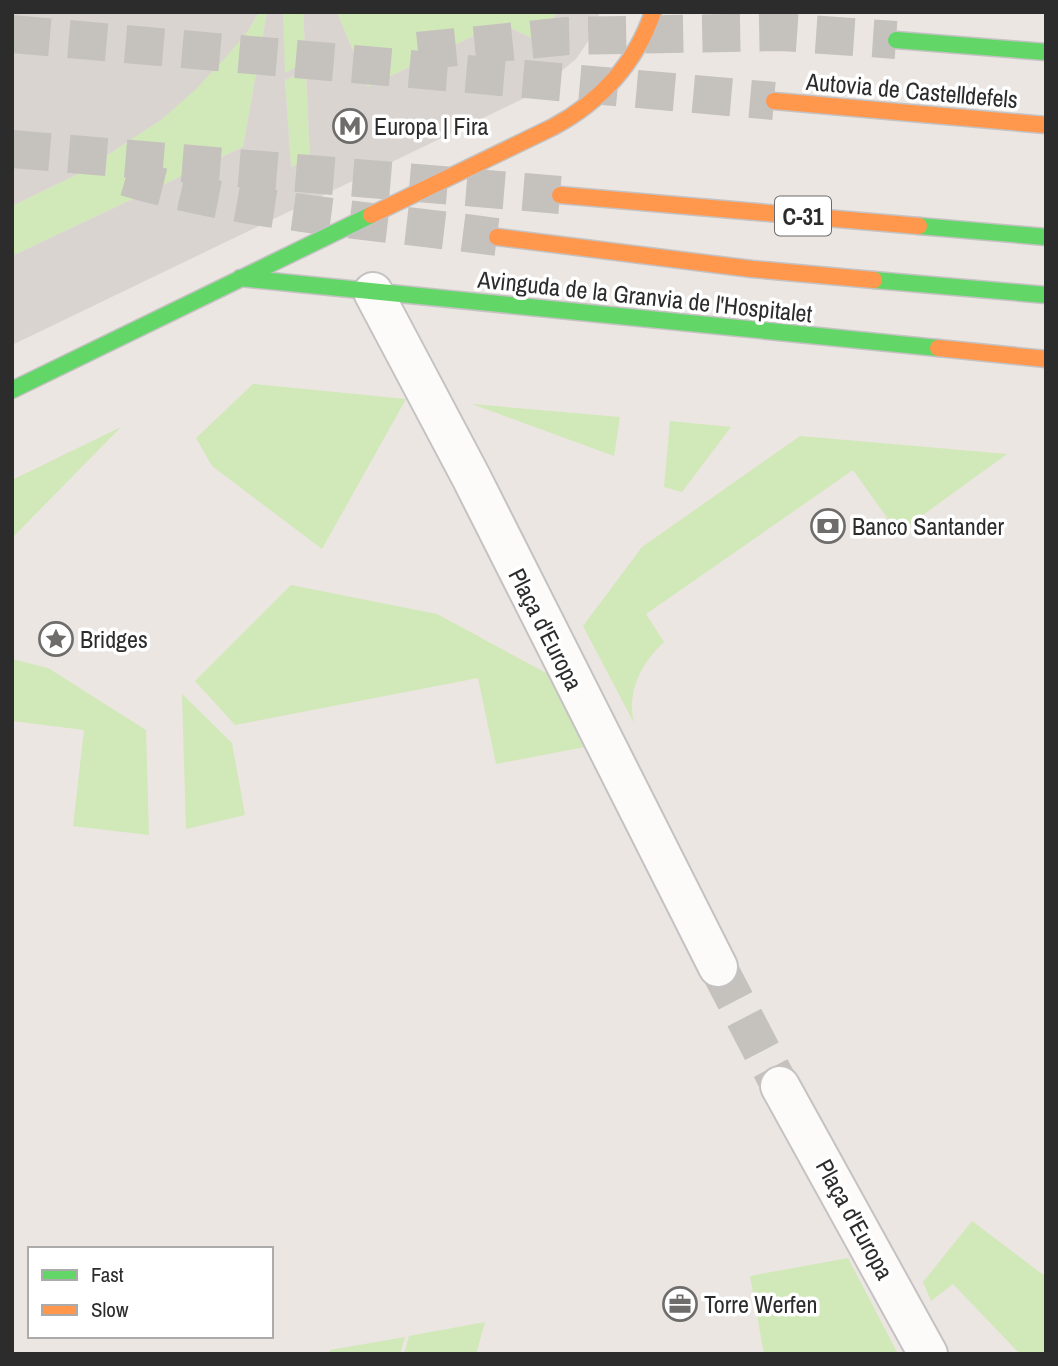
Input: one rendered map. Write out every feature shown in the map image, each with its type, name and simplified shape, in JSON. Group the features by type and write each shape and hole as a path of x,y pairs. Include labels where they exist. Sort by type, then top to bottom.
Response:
{"main road":[{"path":"12,390 526,140 578,112 613,83 624,69 648,33 653,12"},
{"path":"896,40 1046,52"},
{"name":"Autovia de Castelldefels","path":"774,101 1046,125"},
{"name":"C-31","path":"560,195 1046,237"},
{"path":"497,237 752,269 1046,295"},
{"name":"Avinguda de la Granvia de l'Hospitalet","path":"240,278 1046,359"}],"street":[{"name":"Plaça d'Europa","path":"373,292 471,477 718,967"},
{"name":"Plaça d'Europa","path":"780,1086 928,1354"}],"green space":[{"path":"259,12 267,12 243,147 12,256 12,206 80,173 161,120 248,31"},
{"path":"283,12 303,12 306,62 284,74"},
{"path":"337,12 557,12 538,41 500,23 368,87"},
{"path":"306,71 310,159 291,167 285,80"},
{"path":"253,384 406,399 322,549 212,466 196,438"},
{"path":"472,404 620,417 614,456"},
{"path":"670,421 731,427 682,492 664,487"},
{"path":"121,427 12,538 12,480"},
{"path":"800,436 1007,454 898,533 853,470 646,614 664,642 649,659 638,678 632,700 634,723 583,626 642,547"},
{"path":"291,585 437,614 548,674 585,747 496,764 478,678 235,725 195,681"},
{"path":"12,659 48,668 146,730 149,835 73,826 84,730 12,721"},
{"path":"182,694 232,743 245,815 186,829"},
{"path":"972,1221 1046,1277 1046,1354 1020,1354 953,1284 931,1301 923,1282"},
{"path":"848,1258 898,1354 764,1354 750,1276"},
{"path":"485,1322 476,1354 404,1354 409,1336"},
{"path":"405,1337 400,1354 329,1354 330,1350"}],"shaded area":[{"path":"12,12 259,12 248,31 226,57 161,120 80,173 12,206"},
{"path":"267,12 283,12 285,73 306,62 303,12 337,12 368,87 500,23 538,41 557,12 600,12 587,43 576,59 535,93 12,345 12,256 243,147","holes":["306,71 310,159 291,167 285,80"]}],"tunnel":[{"path":"418,51 567,36 781,32 896,40"},
{"path":"12,34 774,101"},
{"path":"12,149 560,195"},
{"path":"126,177 170,189 263,207 497,237"},
{"path":"718,967 780,1086"}],"traffic: fast":[{"path":"896,40 1046,52"},
{"path":"12,390 371,215"},
{"path":"919,226 1046,237"},
{"path":"240,278 938,348"},
{"path":"874,280 1046,295"}],"traffic: slow":[{"path":"371,215 553,127 586,106 626,64 646,31 653,12"},
{"path":"774,101 1046,125"},
{"path":"560,195 919,226"},
{"path":"497,237 752,269 874,280"},
{"path":"938,348 1046,359"}],"place":[{"name":"Europa | Fira","path":"350,126"},
{"name":"Banco Santander","path":"828,526"},
{"name":"Bridges","path":"56,639"},
{"name":"Torre Werfen","path":"680,1304"}]}
